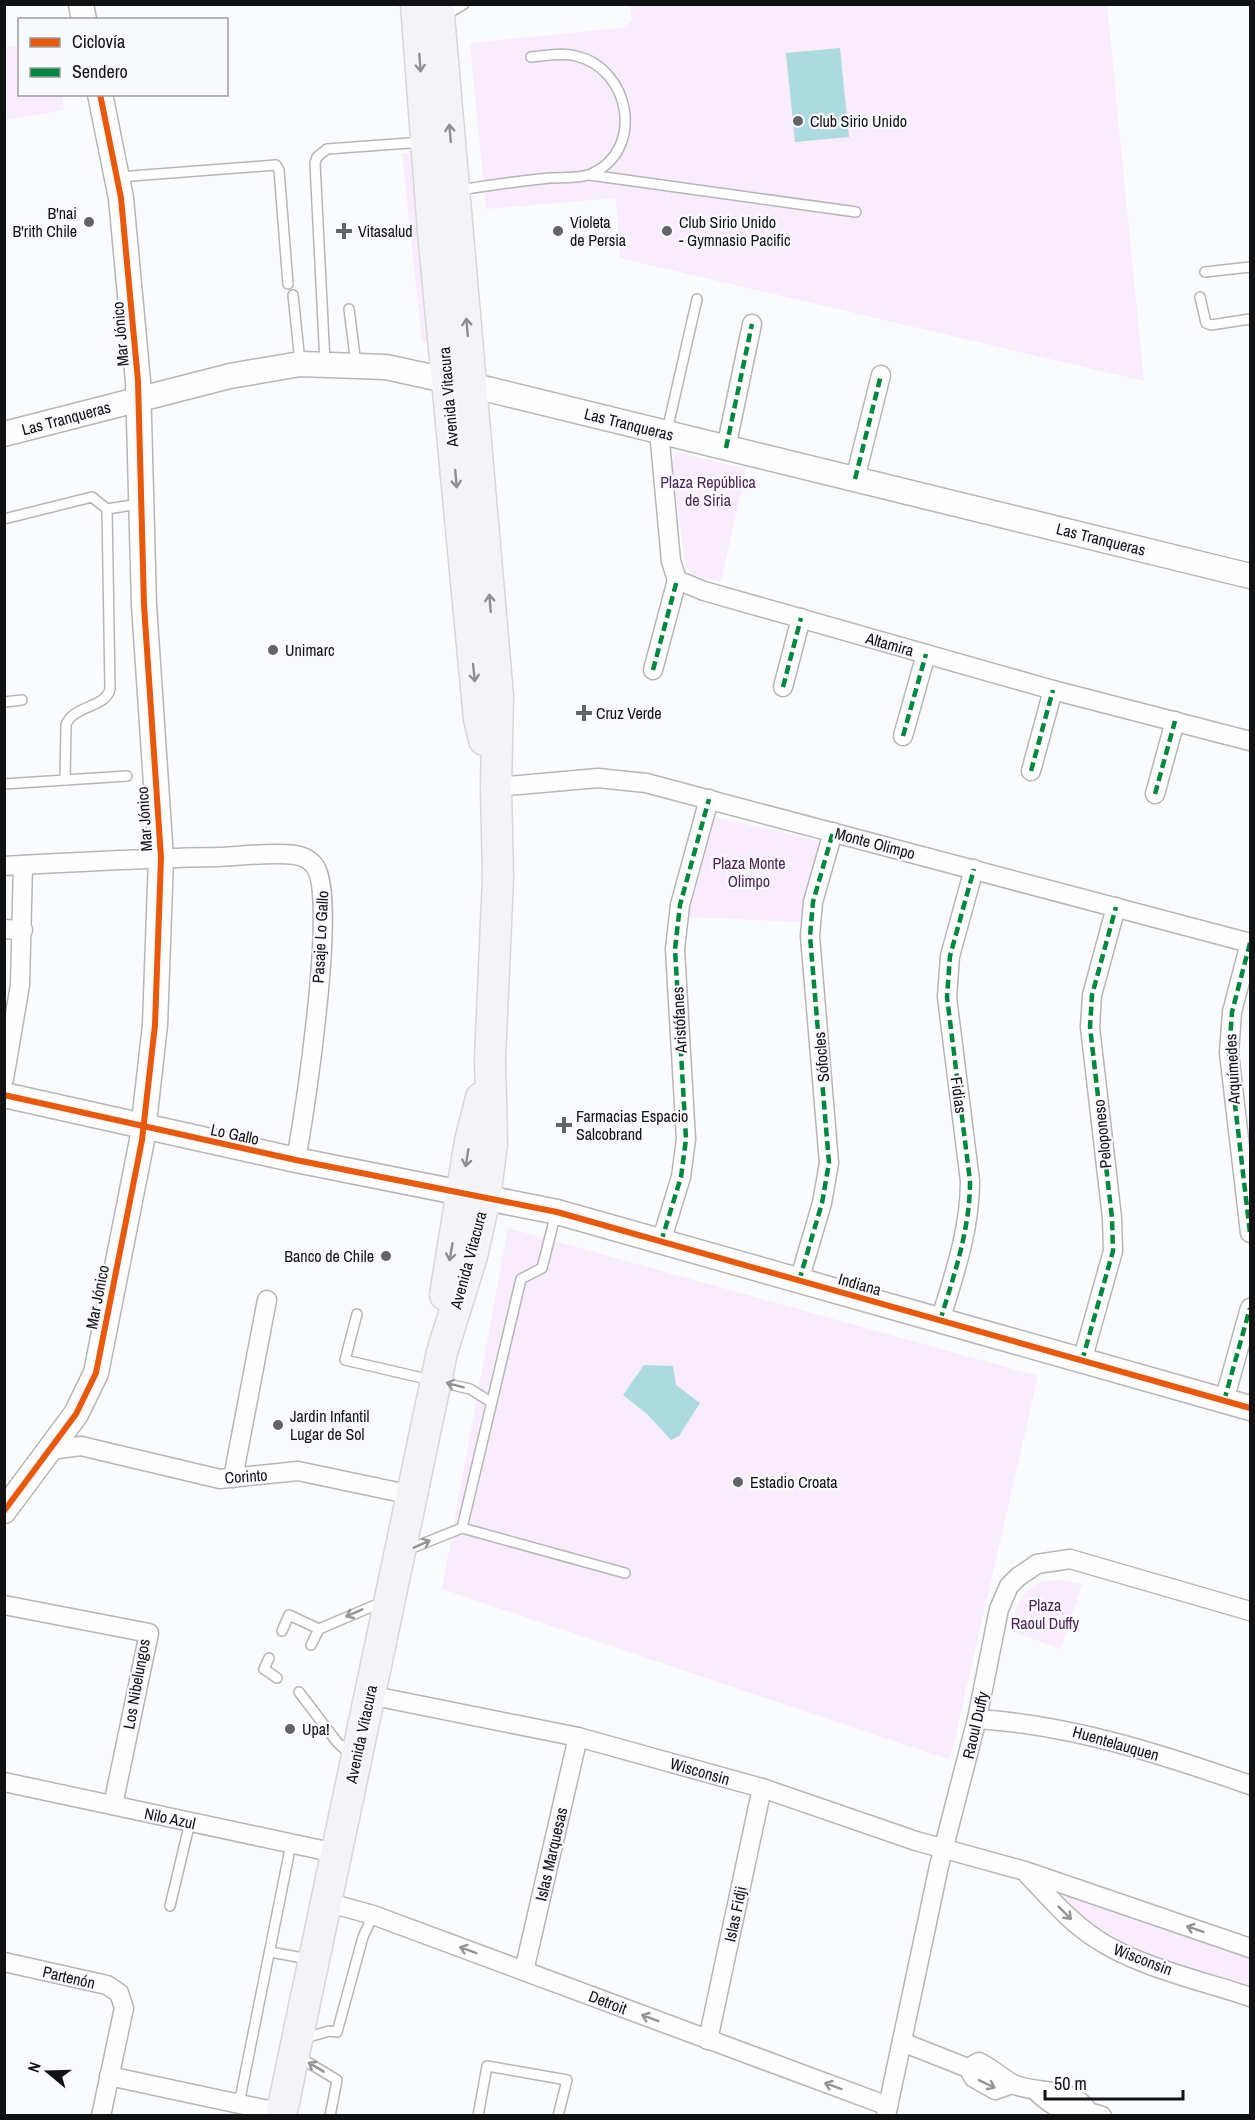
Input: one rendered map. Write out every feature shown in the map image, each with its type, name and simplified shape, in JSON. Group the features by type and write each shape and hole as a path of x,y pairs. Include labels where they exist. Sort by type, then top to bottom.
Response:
{"main road":[{"name":"Avenida Vitacura","path":"282,2114 439,1366 446,1278 473,1196 470,1141 490,1060 498,890 496,787 498,696 426,142 439,8"},
{"name":"Avenida Vitacura","path":"439,8 455,190 459,382"}],"street":[{"name":"Mar Jónico","path":"4,1511 68,1425 85,1399 96,1372 144,1127 155,1025 161,858 144,605 139,398 117,177 100,96"},
{"path":"726,448 752,324"},
{"name":"Las Tranqueras","path":"4,434 251,371 325,363 386,367 459,382 1251,576"},
{"path":"855,479 881,375"},
{"path":"652,670 677,580 671,561 663,432"},
{"name":"Altamira","path":"677,580 704,591 1053,690 1251,741"},
{"path":"783,687 801,618"},
{"path":"903,736 926,654"},
{"path":"1031,771 1053,690"},
{"path":"1155,794 1175,721"},
{"name":"Monte Olimpo","path":"496,787 578,779 618,779 646,783 1250,943"},
{"name":"Aristófanes","path":"661,1242 681,1177 686,1139 675,949 676,927 682,894 709,799"},
{"name":"Sófocles","path":"799,1281 822,1203 829,1162 810,936 813,902 833,832"},
{"name":"Pasaje Lo Gallo","path":"4,866 161,858 293,855 313,863 320,872 323,886 316,1012 312,1057 296,1160"},
{"path":"4,1079 20,985 23,865"},
{"name":"Fidias","path":"940,1321 963,1242 970,1204 970,1181 947,997 950,956 974,869"},
{"name":"Peloponeso","path":"1082,1361 1113,1251 1090,1020 1094,986 1116,907"},
{"path":"4,929 23,930"},
{"name":"Arquímedes","path":"1250,943 1232,1012 1229,1053 1251,1233"},
{"name":"Lo Gallo","path":"4,1095 296,1160 473,1196"},
{"name":"Indiana","path":"473,1196 557,1212 1251,1408"},
{"path":"233,1478 267,1300"},
{"path":"1224,1401 1251,1308"},
{"path":"68,1425 70,1433 81,1446"},
{"name":"Corinto","path":"50,1450 81,1446 220,1479 298,1471 412,1495"},
{"name":"Raoul Duffy","path":"887,2111 943,1849 977,1719 1004,1597 1018,1577 1037,1564 1059,1558 1070,1559 1251,1611"},
{"name":"Los Nibelungos","path":"4,1605 148,1633 113,1805"},
{"name":"Wisconsin","path":"369,1695 578,1737 762,1788 943,1849 1025,1871 1251,1948"},
{"name":"Huentelauquen","path":"977,1719 1040,1725 1080,1732 1251,1785"},
{"name":"Islas Marquesas","path":"524,1971 578,1737"},
{"name":"Nilo Azul","path":"4,1782 336,1853"},
{"name":"Islas Fidji","path":"708,2040 762,1788"},
{"name":"Wisconsin","path":"1025,1871 1070,1918 1096,1939 1128,1956 1251,1997"},
{"name":"Detroit","path":"326,1902 373,1915 524,1971 708,2040 887,2111"},
{"name":"Partenón","path":"4,1962 107,1985 119,1993 124,2008 101,2115"},
{"path":"902,2042 968,2068 980,2062 1001,2074 1012,2084 1036,2091 1051,2090 1083,2102 1095,2113"},
{"path":"110,2076 282,2114"}],"lane":[{"path":"531,57 576,56 606,72 616,83 626,110 624,135 610,159 590,175"},
{"path":"325,363 315,164 317,157 327,149 426,142"},
{"path":"117,177 276,165 279,170 288,284"},
{"path":"455,190 590,175 856,212"},
{"path":"1205,272 1251,267"},
{"path":"293,295 300,364"},
{"path":"1200,297 1206,323 1211,325 1251,319"},
{"path":"663,432 697,299"},
{"path":"350,309 356,364"},
{"path":"4,519 92,497 107,509 142,504"},
{"path":"66,780 66,725 69,717 109,695 107,509"},
{"path":"4,702 22,700"},
{"path":"4,784 127,776"},
{"path":"462,1528 521,1279 543,1265 557,1212"},
{"path":"357,1314 345,1360 439,1366 491,1402"},
{"path":"399,1554 462,1528 626,1573"},
{"path":"311,1646 319,1629 390,1599"},
{"path":"282,1631 289,1615 319,1629"},
{"path":"269,1658 264,1669 277,1678"},
{"path":"300,1692 337,1742 356,1759"},
{"path":"170,1906 190,1822"},
{"path":"239,2104 291,1844"},
{"path":"330,2115 337,2080 295,2047 329,2031 338,2032 363,1937 373,1915"},
{"path":"270,1952 314,1960"},
{"path":"478,2115 487,2066 567,2080 558,2115"}],"green space":[{"name":"Club Sirio Unido","path":"630,5 1107,5 1144,381 620,258 616,198 486,209 470,43 622,28 632,21"},
{"path":"18,45 18,96 62,96 64,110 5,120 5,48"},
{"path":"402,153 411,153 429,343 422,342"},
{"name":"Plaza República de Siria","path":"677,452 746,469 721,582 692,575 685,564 672,462"},
{"name":"Plaza Monte Olimpo","path":"715,817 819,841 801,922 688,917"},
{"name":"Estadio Croata","path":"508,1228 1038,1376 950,1760 442,1589"},
{"name":"Plaza Raoul Duffy","path":"1058,1580 1082,1584 1061,1649 1011,1631 1018,1605 1029,1589 1039,1583"},
{"path":"1060,1891 1250,1957 1250,1988 1134,1950 1081,1916"}],"water":[{"path":"840,48 849,137 795,142 786,53"},
{"path":"644,1365 673,1366 676,1385 700,1403 679,1436 671,1440 647,1414 623,1395"}],"marked path":[{"path":"726,448 752,324"},
{"path":"855,479 881,375"},
{"path":"653,670 677,580"},
{"path":"783,687 801,618"},
{"path":"903,736 926,654"},
{"path":"1031,771 1053,690"},
{"path":"1155,794 1175,721"},
{"path":"661,1242 681,1177 686,1139 675,949 680,905 709,799"},
{"path":"799,1281 822,1203 829,1163 810,936 813,902 833,832"},
{"path":"940,1321 960,1252 969,1199 970,1181 947,997 950,956 974,869"},
{"path":"1082,1361 1113,1251 1112,1218 1090,1027 1092,995 1116,907"},
{"path":"1250,943 1232,1012 1229,1053 1250,1233"},
{"path":"1224,1401 1250,1308"}],"cycle path":[{"path":"4,1511 76,1414 96,1373 142,1140 155,1025 161,858 144,605 138,381 121,198 100,96"},
{"path":"4,1095 296,1160 557,1212 1250,1408"}],"place":[{"name":"Club Sirio Unido","path":"798,121"},
{"name":"B'nai B'rith Chile","path":"89,222"},
{"name":"Vitasalud","path":"344,231"},
{"name":"Violeta de Persia","path":"558,231"},
{"name":"Club Sirio Unido - Gymnasio Pacific","path":"667,231"},
{"name":"Unimarc","path":"273,650"},
{"name":"Cruz Verde","path":"584,713"},
{"name":"Farmacias Espacio Salcobrand","path":"564,1125"},
{"name":"Banco de Chile","path":"386,1256"},
{"name":"Jardin Infantil Lugar de Sol","path":"278,1425"},
{"name":"Estadio Croata","path":"738,1482"},
{"name":"Upa!","path":"290,1729"}]}
